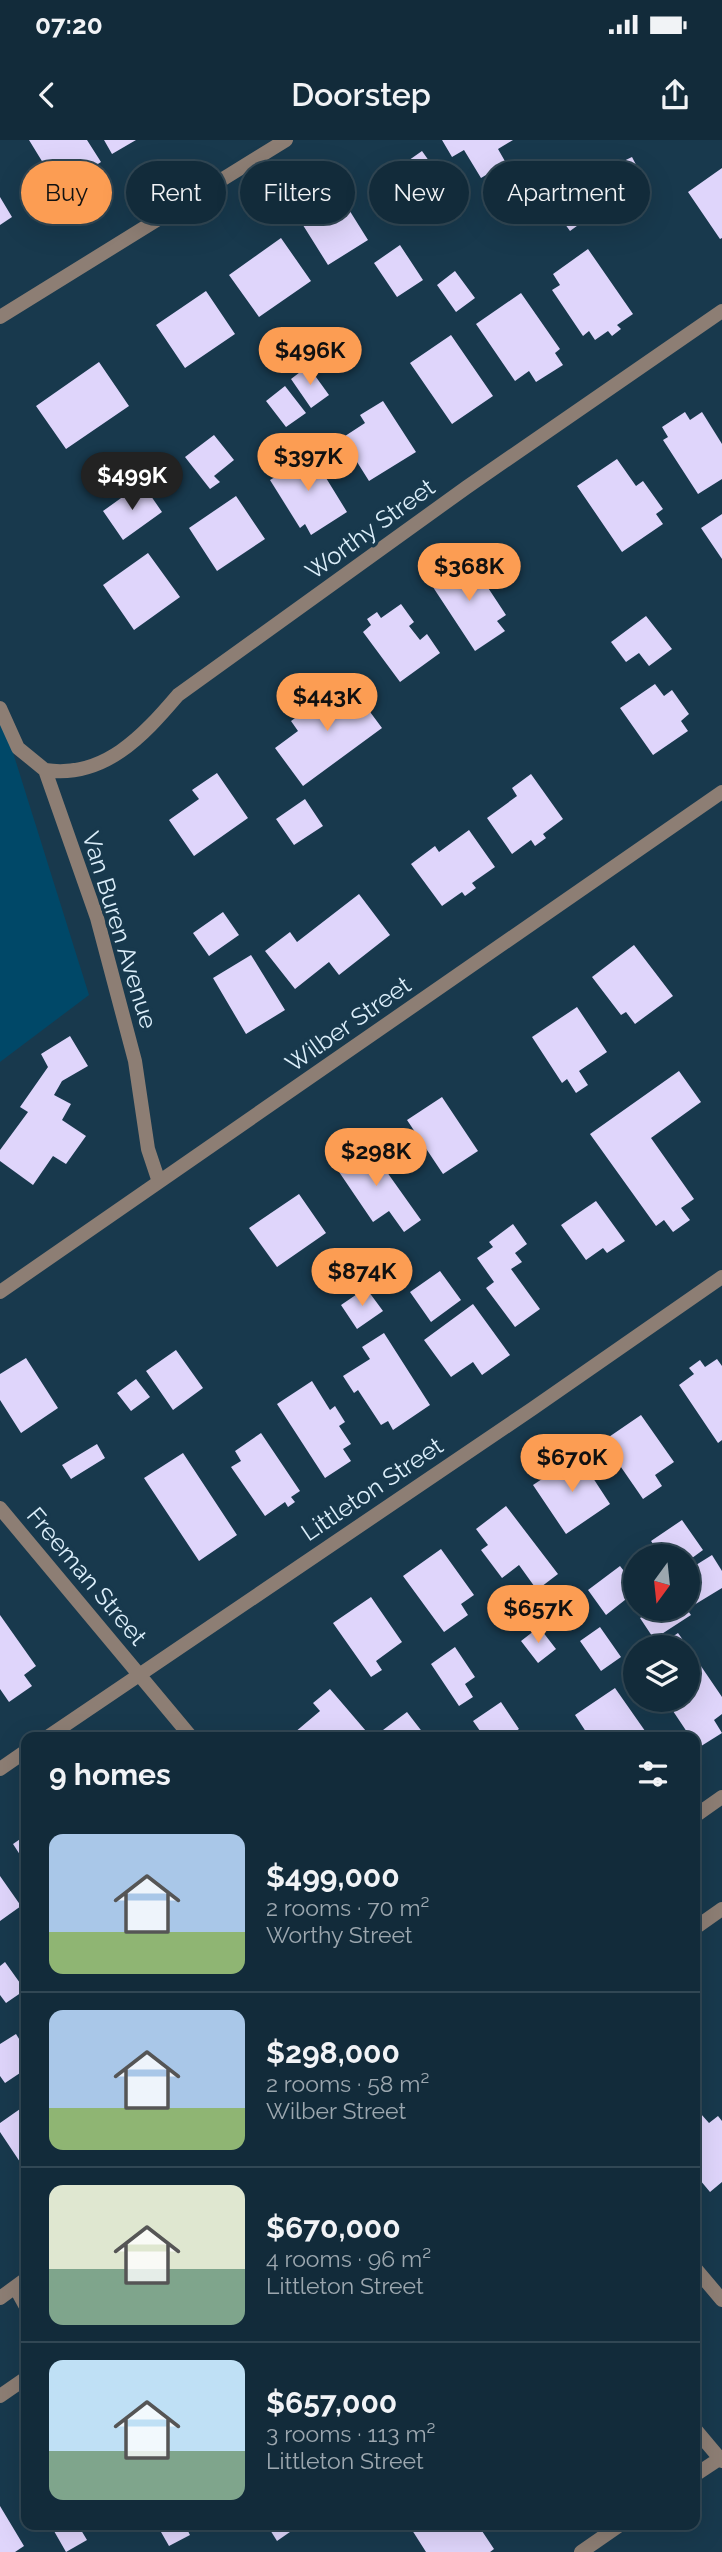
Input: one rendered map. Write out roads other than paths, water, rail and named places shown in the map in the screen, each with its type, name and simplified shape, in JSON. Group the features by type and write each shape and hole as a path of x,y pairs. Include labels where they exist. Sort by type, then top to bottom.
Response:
{"street":[{"path":"0,317 286,140"},
{"name":"Worthy Street","path":"45,770 78,771 99,764 119,752 152,724 178,695 467,487 722,312"},
{"path":"0,708 18,748 45,770"},
{"name":"Van Buren Avenue","path":"45,770 97,918 135,1061 148,1149 159,1182"},
{"name":"Wilber Street","path":"0,1292 722,792"},
{"name":"Littleton Street","path":"55,1732 722,1277"},
{"name":"Freeman Street","path":"0,1508 187,1732"},
{"path":"0,1769 21,1754"},
{"path":"700,1812 722,1797"},
{"path":"700,1924 722,1909"},
{"path":"700,2275 722,2300"},
{"path":"0,2298 21,2283"},
{"path":"0,2396 21,2381"},
{"path":"700,2435 721,2458 700,2472"},
{"path":"581,2552 613,2530"}]}
